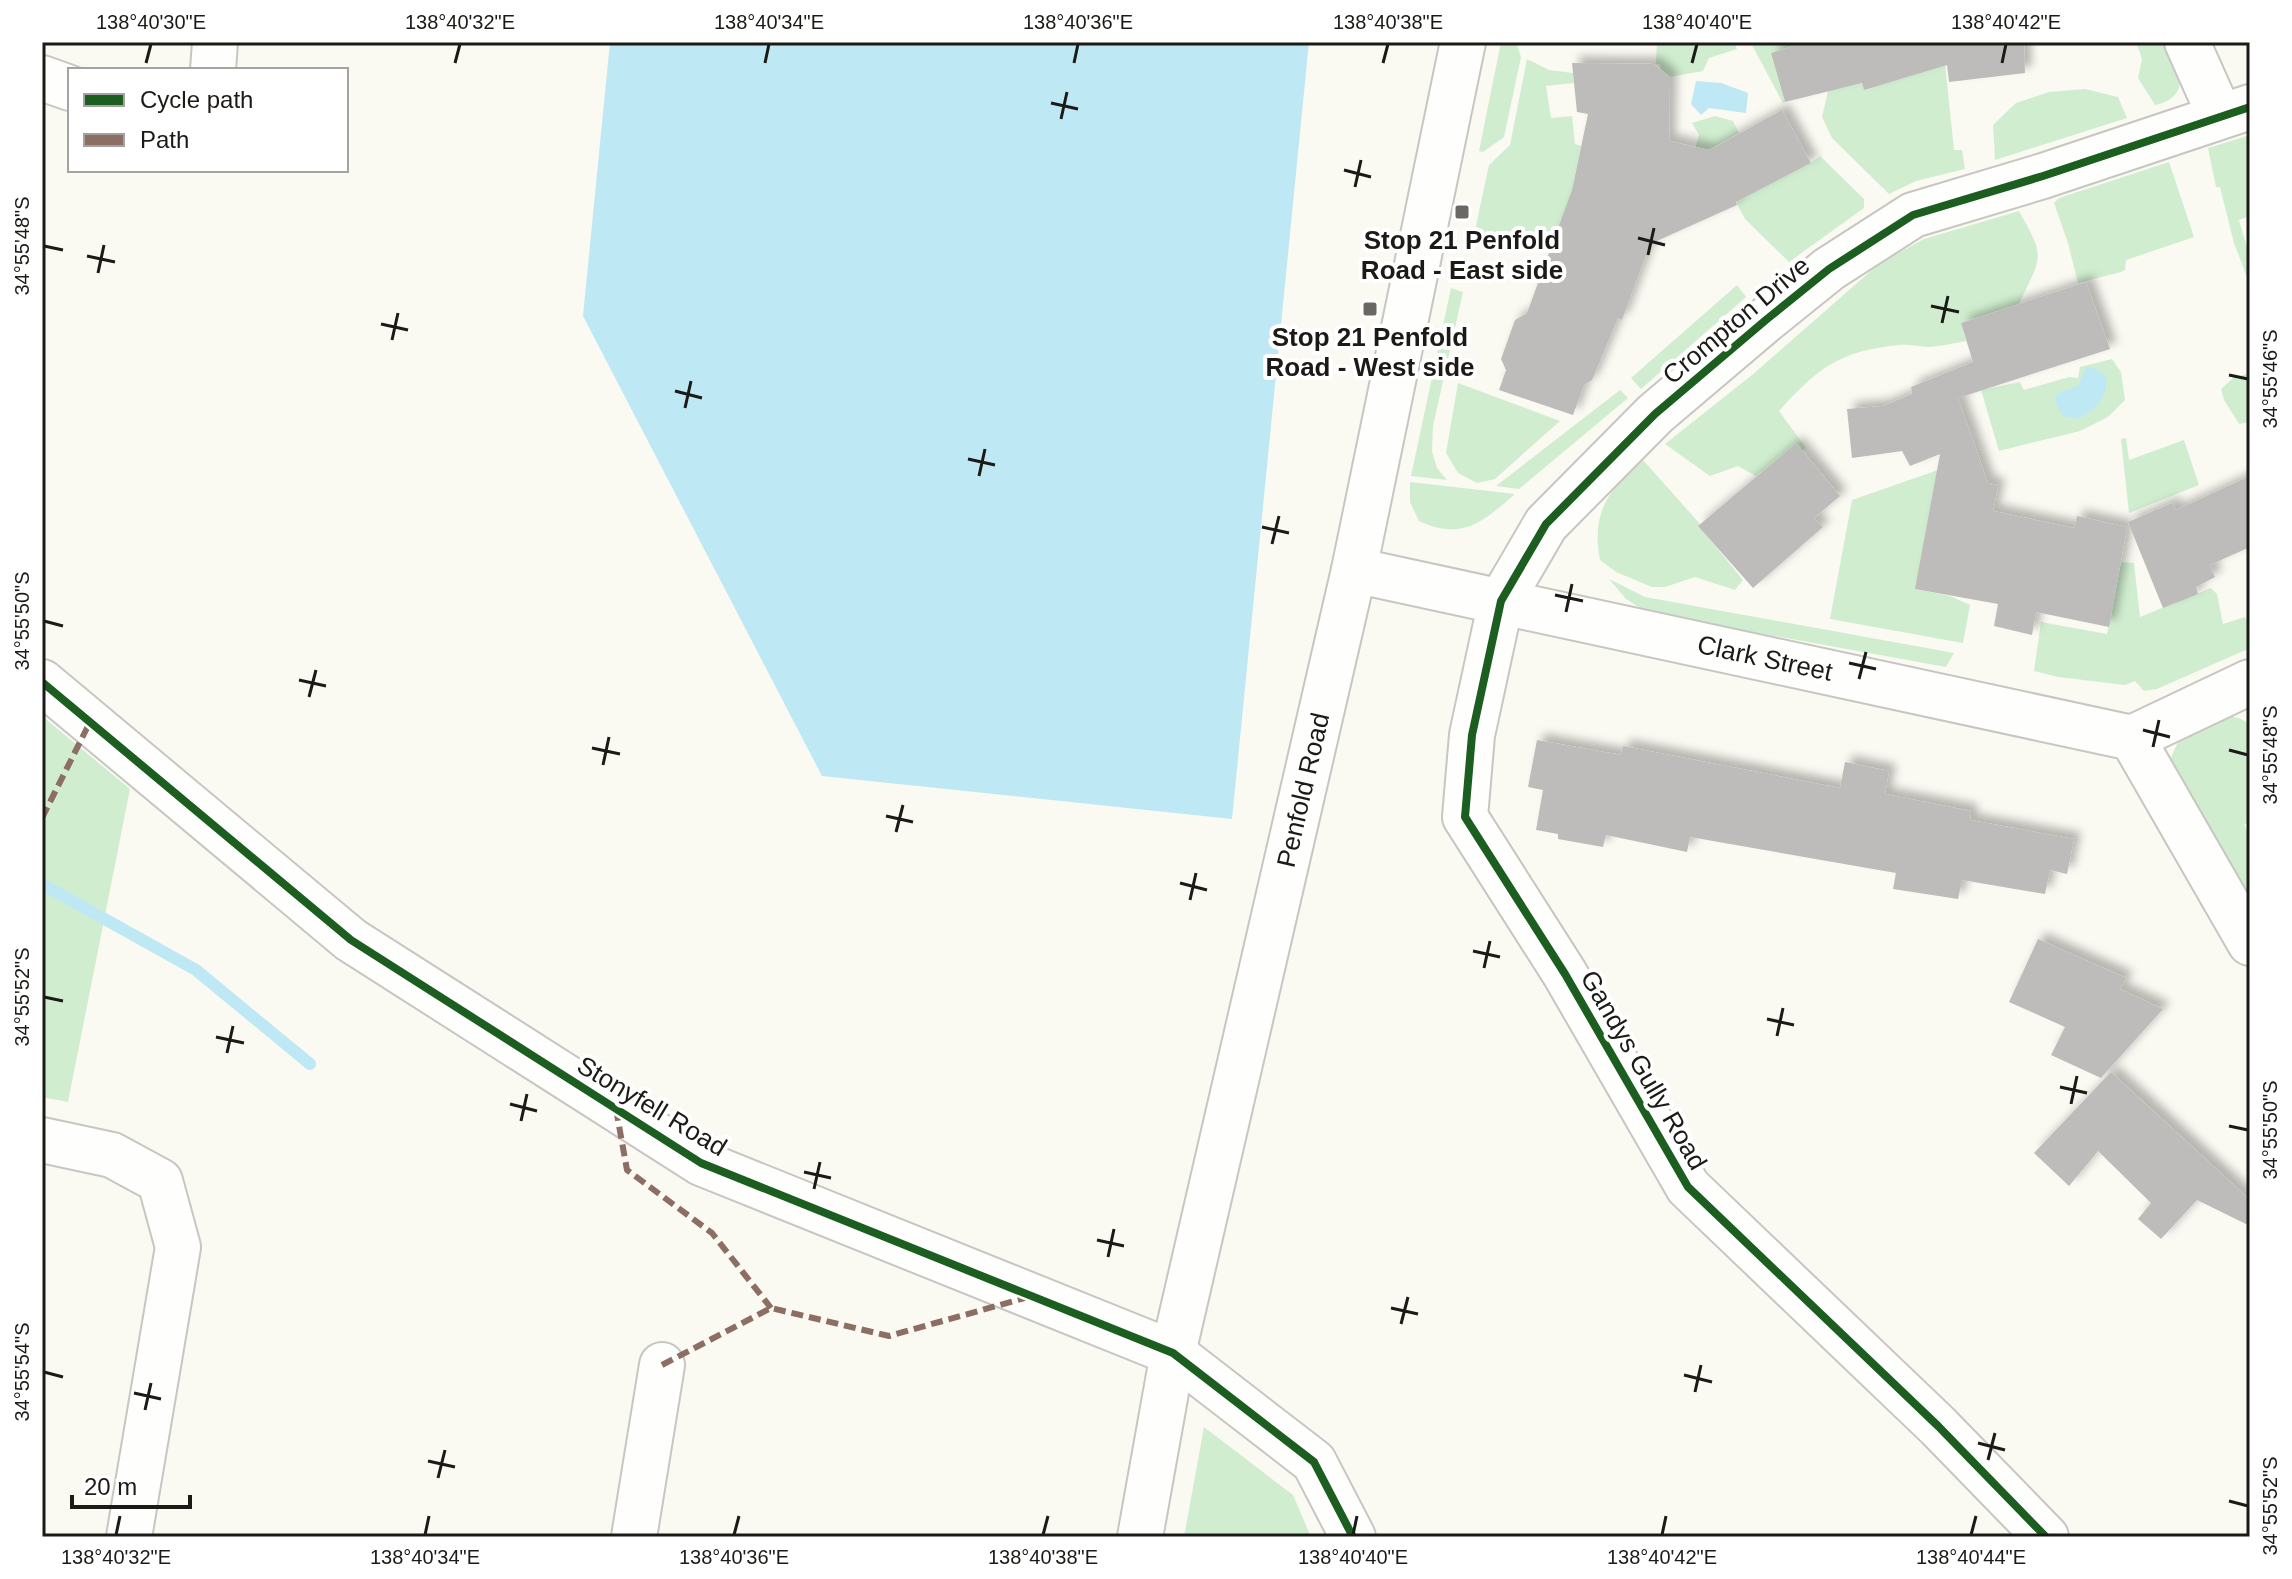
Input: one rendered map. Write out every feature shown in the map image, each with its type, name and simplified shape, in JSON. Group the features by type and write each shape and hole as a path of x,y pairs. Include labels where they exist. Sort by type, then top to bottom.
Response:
{"street":[{"path":"213,68 215,42"},
{"name":"Penfold Road","path":"1140,1537 1173,1353 1354,570 1463,42"},
{"path":"2187,42 2235,112"},
{"path":"42,78 68,87"},
{"name":"Crompton Drive","path":"1501,601 1546,524 1598,470 1655,414 1829,269 1913,215 2043,176 2235,112"},
{"name":"Clark Street","path":"1354,570 2132,738"},
{"name":"Gandys Gully Road","path":"1501,601 1472,735 1465,817 1565,974 1688,1187 1938,1426 2046,1537"},
{"name":"Stonyfell Road","path":"42,682 351,940 701,1163 1173,1353 1314,1462 1353,1537"},
{"path":"2250,682 2132,738 2250,943"},
{"path":"42,1140 112,1155 160,1181 178,1247 129,1537"},
{"path":"634,1537 662,1365"}],"green space":[{"path":"1501,42 1516,42 1521,57 1504,137 1483,152 1479,151"},
{"path":"1657,42 1734,42 1737,49 1709,58 1703,71 1670,77 1661,70 1660,64 1656,64"},
{"path":"1740,42 1806,42 1771,53 1785,102 1752,45"},
{"path":"2136,42 2171,42 2180,80 2179,88 2167,101 2155,105 2138,78 2142,59"},
{"path":"1527,59 1549,70 1573,73 1574,83 1546,86 1551,118 1572,116 1575,144 1581,146 1571,195 1556,233 1550,232 1544,249 1521,249 1474,235 1489,165 1510,145"},
{"path":"1945,64 1954,150 1962,150 1965,169 1916,181 1889,194 1832,138 1822,117 1828,91 1862,83 1864,89"},
{"path":"2085,89 2118,97 2127,118 1995,160 1993,125 2016,103 2049,92"},
{"path":"1715,116 1733,121 1739,133 1707,151 1688,174 1699,135 1692,123"},
{"path":"2250,135 2250,216 2239,220 2250,258 2250,285 2234,243 2220,187 2216,187 2208,148"},
{"path":"1820,156 1864,199 1864,208 1789,262 1745,219 1736,202"},
{"path":"2169,162 2194,237 2126,260 2125,270 2121,272 2078,283 2054,203 2059,198"},
{"path":"2019,211 2034,239 2038,257 2019,304 1961,323 1966,341 1930,347 1903,345 1878,348 1831,364 1806,383 1779,411 1806,448 1802,451 1795,444 1756,476 1738,466 1710,476 1665,444 1752,375 1880,263 1924,239"},
{"path":"1737,285 1746,297 1641,389 1631,378"},
{"path":"1451,288 1463,292 1433,426 1432,451 1437,468 1447,480 1411,476"},
{"path":"2112,359 2121,372 2125,400 2108,417 2080,431 1999,451 1981,390 2020,382 2024,390 2069,377 2078,378 2080,367"},
{"path":"2250,373 2250,422 2239,424 2221,389 2233,378"},
{"path":"1458,383 1560,421 1495,479 1477,483 1458,473 1446,453"},
{"path":"1620,390 1628,398 1519,489 1496,486"},
{"path":"2126,438 2129,460 2184,440 2199,485 2129,513 2121,439"},
{"path":"1643,460 1700,524 1743,580 1735,590 1695,577 1665,587 1652,587 1616,572 1600,560 1598,529 1605,503 1620,481"},
{"path":"1938,470 1916,589 1950,596 1970,605 1963,643 1830,619 1852,500"},
{"path":"1410,482 1515,494 1493,513 1471,526 1448,529 1419,521 1410,502"},
{"path":"2121,562 2134,563 2140,617 2211,588 2217,594 2223,624 2245,617 2250,625 2250,648 2157,689 2144,691 2135,681 2125,685 2034,671 2041,622 2107,634"},
{"path":"1609,579 1645,597 1954,653 1946,667 1648,613 1626,599"},
{"path":"2217,714 2239,718 2250,724 2250,821 2244,825 2250,836 2250,891 2235,896 2171,780 2171,758 2177,744 2193,728"},
{"path":"42,716 130,789 68,1102 42,1097"},
{"path":"1204,1427 1293,1495 1311,1537 1184,1537"}],"water":[{"path":"610,42 1309,42 1232,819 822,776 583,316"},
{"path":"1696,81 1721,83 1748,93 1746,113 1709,108 1701,115 1691,104"},
{"path":"2086,367 2097,369 2106,376 2103,397 2078,419 2063,416 2056,397 2078,386"}],"building":[{"path":"1806,42 2024,42 2025,73 1949,82 1947,65 1864,90 1862,83 1785,102 1771,53"},
{"path":"1572,63 1654,64 1670,77 1669,141 1709,150 1782,110 1811,163 1736,202 1737,205 1650,244 1622,320 1618,318 1592,380 1584,385 1573,415 1499,390 1506,370 1501,359 1515,320 1527,313 1572,190 1588,114 1577,112"},
{"path":"2086,282 2110,349 1958,398 1988,483 1998,485 1993,511 2074,528 2077,516 2127,527 2109,627 2036,612 2032,635 1994,626 1998,604 1915,589 1940,454 1910,466 1902,451 1852,458 1847,409 1883,406 1912,394 1911,387 1973,362 1961,323"},
{"path":"1796,443 1840,496 1814,518 1823,527 1753,588 1698,526"},
{"path":"2250,476 2250,547 2210,565 2215,577 2196,587 2198,594 2163,608 2128,522 2172,503 2176,510"},
{"path":"1537,740 1621,755 1623,746 1840,788 1845,762 1889,771 1885,794 1971,811 1970,820 2074,839 2067,874 2050,870 2045,894 1962,880 1958,899 1893,889 1896,873 1690,837 1687,852 1606,835 1603,847 1558,839 1558,834 1536,830 1543,790 1528,787"},
{"path":"2038,939 2126,978 2120,989 2163,1009 2101,1078 2051,1055 2065,1027 2009,1002"},
{"path":"2111,1072 2250,1200 2250,1226 2197,1200 2161,1239 2138,1219 2151,1203 2098,1151 2069,1186 2034,1153"}],"waterway":[{"path":"42,884 196,970 310,1064"}],"marked path":[{"path":"42,818 90,722"},
{"path":"616,1109 627,1170 712,1233 771,1308"},
{"path":"662,1365 771,1308 889,1336 1032,1296"}],"cycle path":[{"path":"2046,1537 1938,1426 1688,1187 1565,974 1465,817 1472,735 1501,601 1546,524 1655,414 1767,319 1829,269 1913,215 2043,176 2250,107"},
{"path":"42,682 351,940 701,1163 1173,1353 1314,1462 1353,1537"}],"place":[{"name":"Stop 21 Penfold Road - East side","path":"1462,212"},
{"name":"Stop 21 Penfold Road - West side","path":"1370,309"}]}
